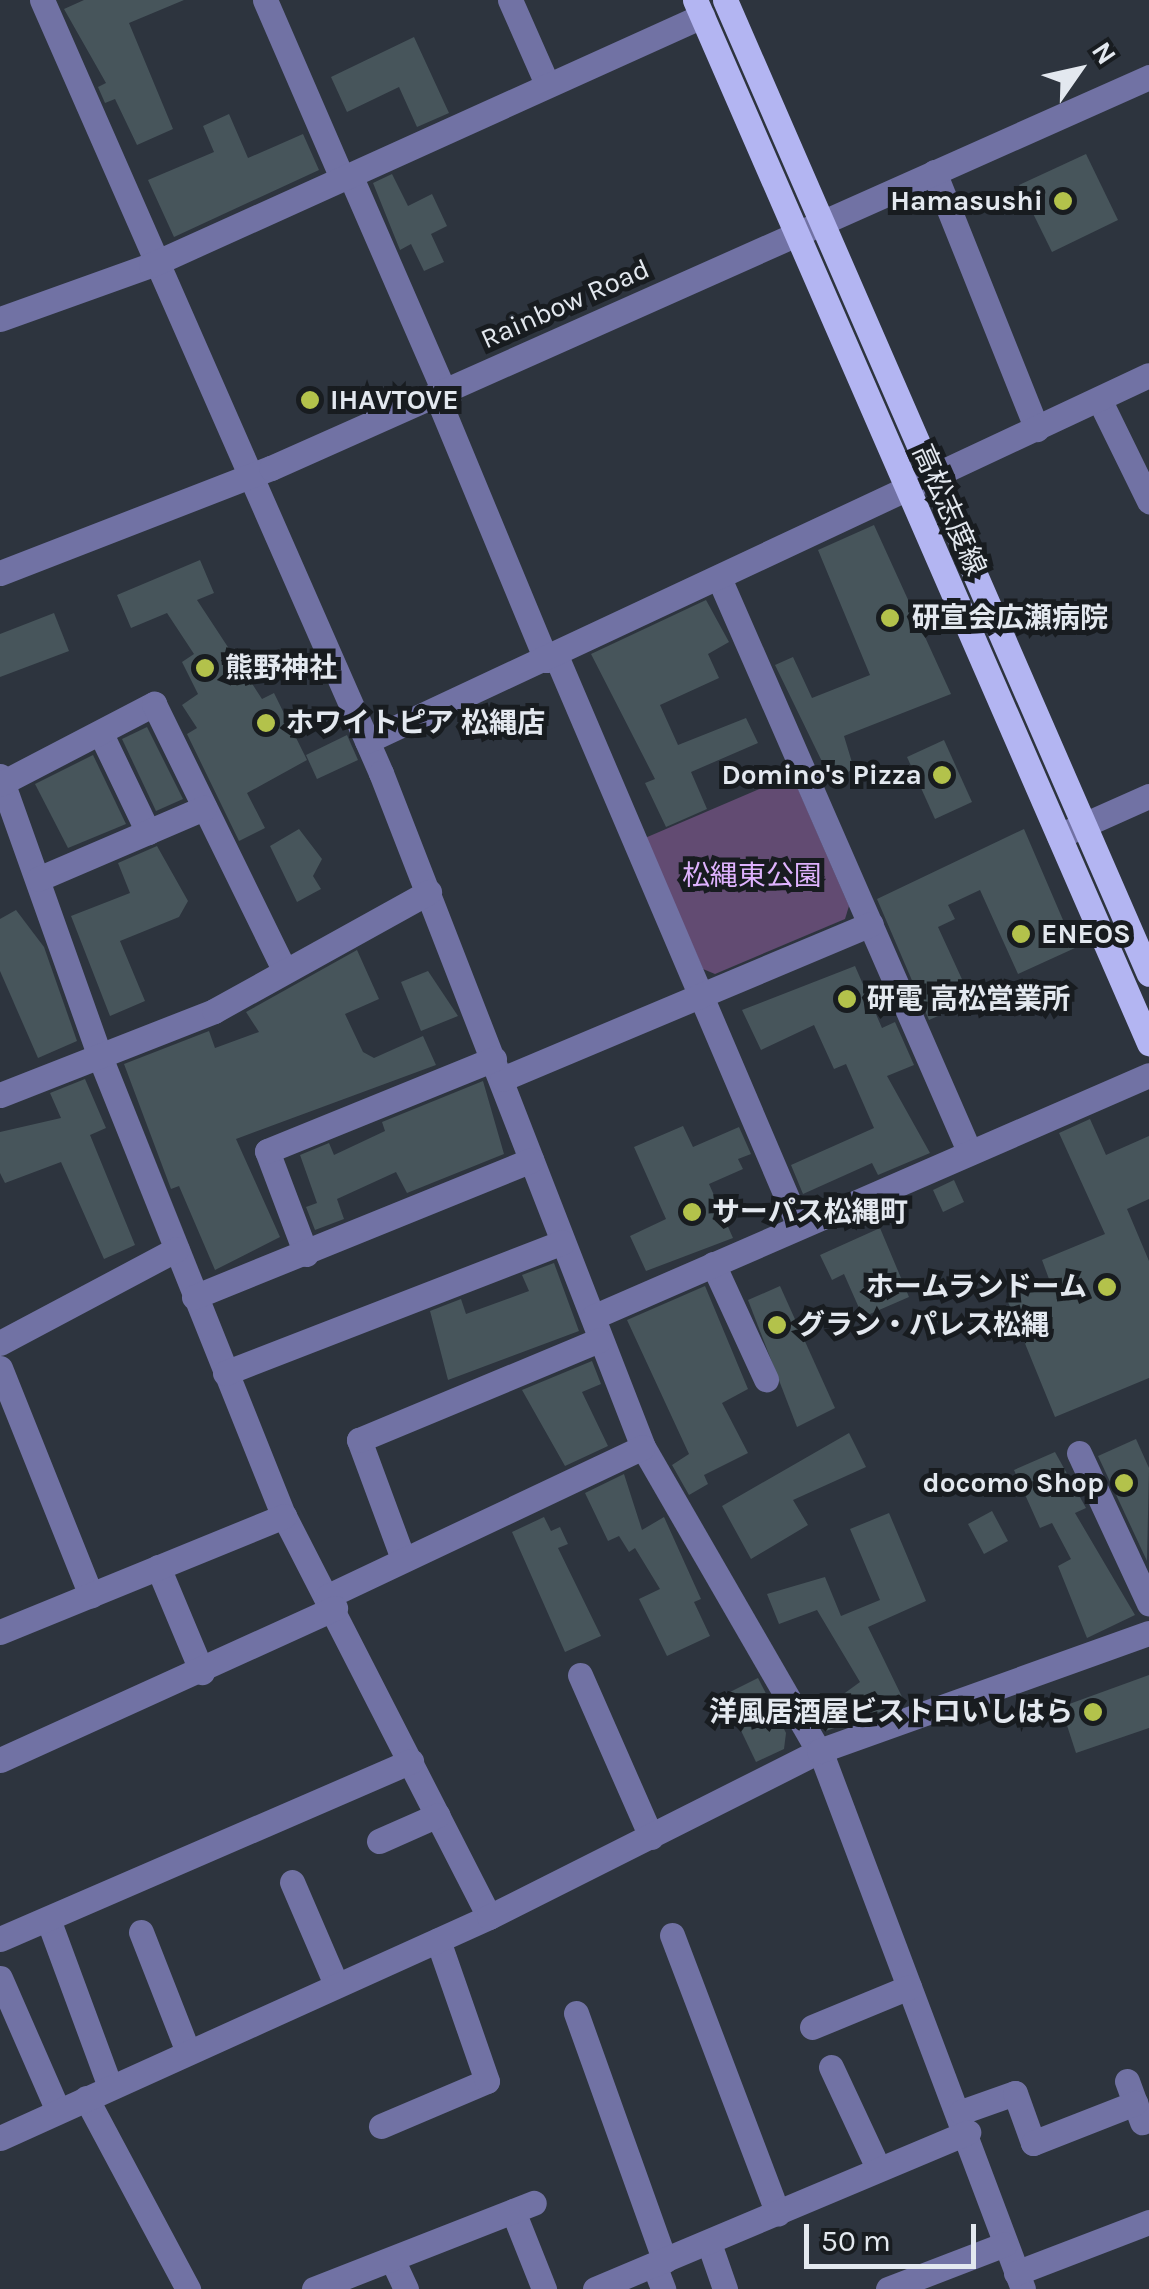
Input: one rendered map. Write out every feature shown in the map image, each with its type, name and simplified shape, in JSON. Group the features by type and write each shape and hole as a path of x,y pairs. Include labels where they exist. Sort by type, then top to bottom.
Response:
{"main road":[{"name":"高松志度線","path":"730,2 1149,974"},
{"name":"高松志度線","path":"698,8 1149,1043"}],"street":[{"path":"265,0 440,392 551,658 799,1226"},
{"path":"510,0 547,84"},
{"path":"52,3 151,266 367,741 429,892 643,1446 820,1751 909,1987 965,2122 1019,2281 1149,2222"},
{"path":"0,319 151,266 547,84 698,8"},
{"name":"Rainbow Road","path":"0,573 245,479 1149,77"},
{"path":"934,172 1037,429"},
{"path":"367,741 1149,376"},
{"path":"1100,399 1149,501"},
{"path":"719,578 970,1153"},
{"path":"284,969 154,704 1,781 100,1056 284,1516 489,1917"},
{"path":"101,734 148,832"},
{"path":"1059,836 1149,796"},
{"path":"38,880 204,808"},
{"path":"0,1095 214,1011 429,892"},
{"path":"306,1254 267,1151 700,996 871,924"},
{"path":"402,1556 360,1440 596,1329 713,1264 1149,1075"},
{"path":"194,1297 532,1160"},
{"path":"225,1373 563,1242"},
{"path":"0,1343 177,1249"},
{"path":"713,1264 766,1379"},
{"path":"0,1368 91,1595"},
{"path":"0,1760 202,1672 331,1602 402,1556 643,1446"},
{"path":"1079,1453 1149,1604"},
{"path":"0,1632 284,1516"},
{"path":"158,1567 202,1672"},
{"path":"0,2138 489,1917 820,1751 1149,1633"},
{"path":"580,1675 651,1837"},
{"path":"0,1939 411,1761"},
{"path":"380,1840 438,1815"},
{"path":"292,1882 336,1984"},
{"path":"48,1919 98,2092 188,2289"},
{"path":"141,1932 188,2052"},
{"path":"672,1934 778,2214"},
{"path":"382,2126 488,2082 438,1940"},
{"path":"0,1978 8,2029 58,2111"},
{"path":"812,2027 909,1987"},
{"path":"576,2013 661,2272"},
{"path":"831,2067 878,2168"},
{"path":"595,2289 661,2272 708,2243 878,2168 1015,2093 1033,2143 1135,2102"},
{"path":"314,2289 523,2208 544,2289"},
{"path":"708,2243 726,2289"},
{"path":"888,2289 1005,2244"},
{"path":"392,2258 406,2289"}],"green space":[{"name":"松縄東公園","path":"792,775 849,906 845,919 715,974 703,969 645,838"}],"building":[{"path":"84,0 184,0 129,23 173,129 137,145 115,99 105,103 98,87 106,83 64,9"},
{"path":"414,37 449,113 417,127 399,87 347,112 331,77"},
{"path":"229,114 248,158 303,134 319,170 174,237 148,180 214,152 203,126"},
{"path":"1086,154 1118,220 1052,252 1019,185"},
{"path":"392,174 408,206 432,194 447,226 431,234 444,262 424,271 411,244 400,250 373,183"},
{"path":"874,525 951,694 844,736 854,769 831,780 775,665 793,657 812,698 870,675 818,550"},
{"path":"200,560 214,593 197,600 262,699 274,693 307,760 247,793 265,828 239,841 187,734 197,728 182,705 198,694 182,662 194,654 167,613 131,628 117,595"},
{"path":"706,600 729,642 708,654 719,678 660,705 678,745 746,718 758,743 691,772 707,809 666,827 645,783 655,779 591,654"},
{"path":"54,613 69,651 0,677 0,634"},
{"path":"147,727 183,799 156,811 122,739"},
{"path":"347,735 358,760 317,779 306,755"},
{"path":"944,740 972,802 935,819 907,757"},
{"path":"93,755 126,824 68,848 35,784"},
{"path":"299,829 322,859 313,876 321,889 297,902 270,846"},
{"path":"1024,829 1075,948 1018,974 980,890 948,905 955,919 938,927 972,1001 929,1020 877,899"},
{"path":"157,846 188,901 179,917 120,941 145,1001 110,1016 71,916 130,893 118,863"},
{"path":"16,910 44,947 77,1041 38,1058 0,971 0,919"},
{"path":"357,950 379,999 345,1014 363,1052 374,1058 423,1036 436,1065 236,1139 280,1237 215,1270 179,1186 171,1189 124,1064 209,1031 215,1048 259,1032 246,1012"},
{"path":"855,966 882,1028 895,1022 914,1065 887,1076 930,1153 878,1175 872,1163 803,1194 791,1165 874,1128 846,1064 834,1069 814,1025 761,1050 742,1010"},
{"path":"428,971 458,1016 421,1031 401,982"},
{"path":"85,1079 106,1128 90,1135 135,1245 104,1259 61,1162 5,1183 0,1173 0,1132 61,1118 50,1093"},
{"path":"483,1081 504,1154 407,1193 396,1172 337,1199 344,1219 315,1230 306,1207 317,1203 300,1155 329,1143 334,1155 385,1131 382,1122"},
{"path":"1090,1119 1106,1155 1149,1136 1149,1199 1127,1209 1149,1261 1149,1378 1055,1417 1006,1297 1049,1279 1042,1260 1105,1234 1059,1133"},
{"name":"サーパス松縄町","path":"683,1126 693,1147 739,1127 751,1154 738,1159 743,1169 709,1184 733,1238 646,1271 630,1236 666,1219 634,1147"},
{"path":"954,1180 964,1202 943,1212 933,1190"},
{"path":"880,1228 909,1297 863,1317 844,1274 832,1280 820,1255"},
{"path":"554,1263 579,1331 448,1380 430,1311 461,1299 466,1314 529,1291 522,1275"},
{"path":"705,1286 748,1389 722,1403 748,1453 704,1475 708,1484 689,1495 672,1465 689,1454 627,1320"},
{"path":"780,1286 835,1408 797,1427 748,1300"},
{"path":"592,1361 601,1384 582,1392 608,1446 565,1466 522,1390"},
{"path":"849,1433 866,1467 793,1500 808,1525 751,1559 722,1506"},
{"path":"1136,1439 1149,1468 1147,1561 1098,1456"},
{"path":"1055,1452 1086,1508 1075,1513 1135,1615 1087,1638 1058,1566 1071,1559 1052,1523 1040,1528 1014,1470"},
{"path":"624,1474 642,1530 664,1517 701,1599 694,1602 710,1636 667,1656 639,1599 660,1589 635,1548 629,1552 619,1536 608,1541 585,1493"},
{"path":"992,1511 1008,1541 984,1554 968,1524"},
{"path":"889,1513 926,1601 868,1627 905,1703 826,1731 816,1714 860,1682 817,1610 779,1624 767,1594 825,1577 841,1616 880,1600 850,1529"},
{"path":"544,1517 551,1531 560,1527 568,1544 558,1548 601,1636 565,1652 512,1532"},
{"path":"1149,1675 1149,1728 1076,1753 1061,1707"},
{"path":"758,1678 786,1733 784,1749 756,1762 724,1695"}],"place":[{"name":"Hamasushi","path":"1063,201"},
{"name":"IHAVTOVE","path":"310,400"},
{"name":"研宣会広瀬病院","path":"890,618"},
{"name":"熊野神社","path":"205,668"},
{"name":"ホワイトピア 松縄店","path":"266,723"},
{"name":"Domino's Pizza","path":"942,775"},
{"name":"ENEOS","path":"1021,934"},
{"name":"研電 高松営業所","path":"847,999"},
{"name":"サーパス松縄町","path":"692,1212"},
{"name":"ホームランドーム","path":"1107,1287"},
{"name":"グラン・パレス松縄","path":"777,1325"},
{"name":"docomo Shop","path":"1124,1483"},
{"name":"洋風居酒屋ビストロいしはら","path":"1093,1712"}]}
